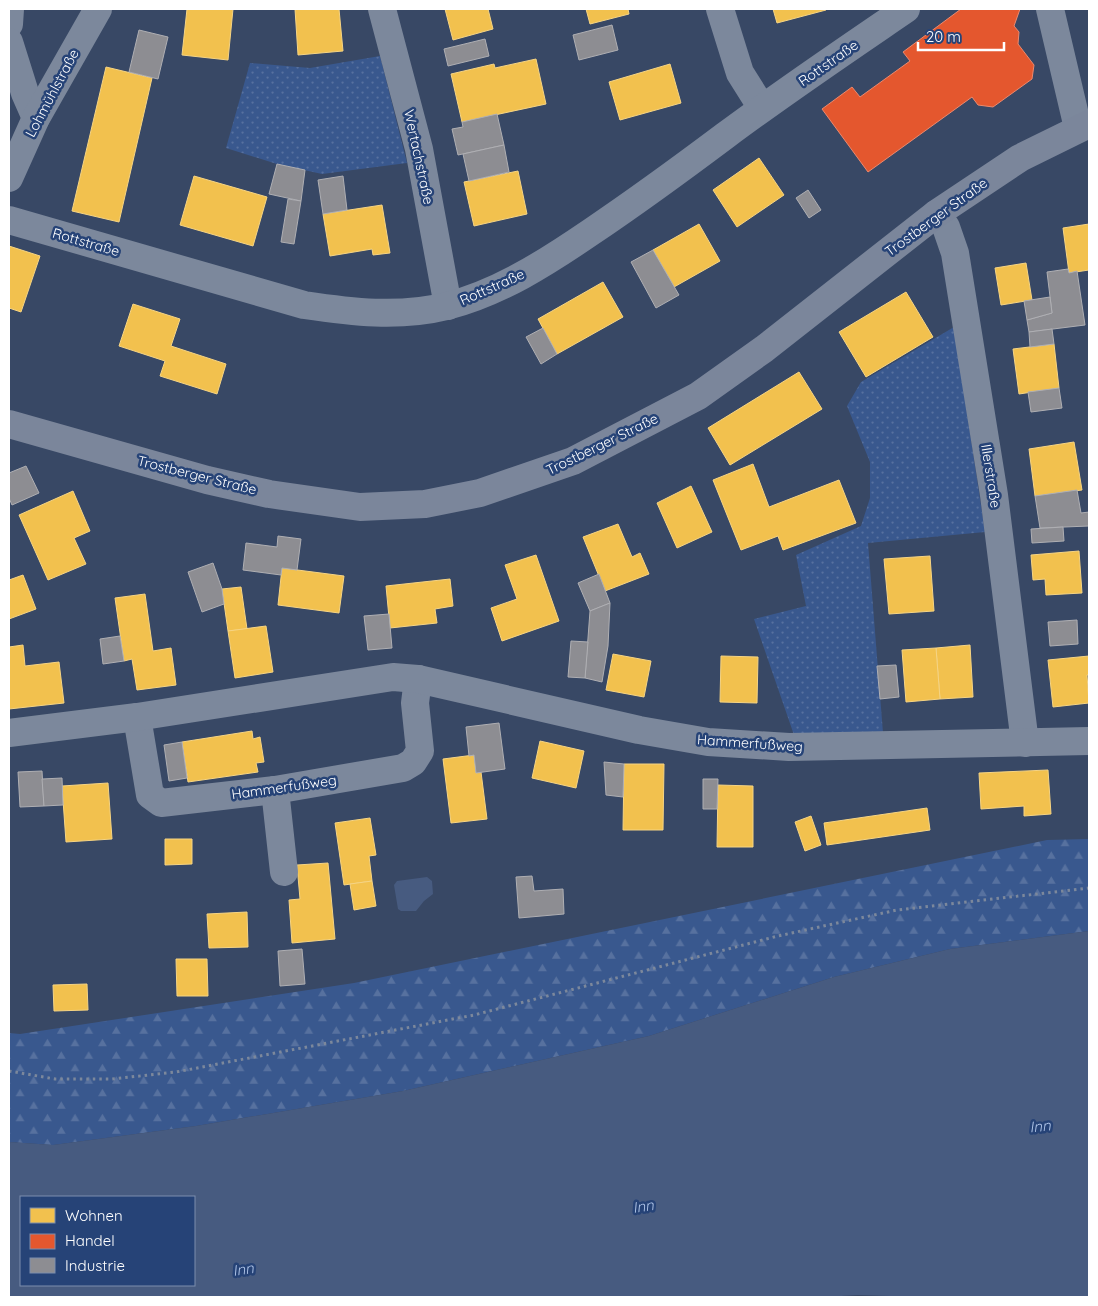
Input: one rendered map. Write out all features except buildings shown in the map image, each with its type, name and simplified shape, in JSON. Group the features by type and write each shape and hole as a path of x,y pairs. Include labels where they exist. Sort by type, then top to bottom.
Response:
{"main road":[{"name":"Trostberger Straße","path":"9,424 207,480 269,494 360,507 403,507 444,501 525,479 573,461 698,396 764,349 936,214 1020,158 1084,126"}],"street":[{"path":"9,24 10,9"},
{"name":"Lohmühlstraße","path":"9,178 36,118 98,9"},
{"name":"Wertachstraße","path":"382,9 419,149 448,306"},
{"path":"720,9 740,73 762,108"},
{"name":"Rottstraße","path":"9,220 304,305 383,314 448,306 508,282 557,255 639,200 762,108 906,9"},
{"path":"1050,9 1084,126"},
{"path":"9,42 17,92 36,118"},
{"name":"Illerstraße","path":"936,214 946,227 955,253 994,495 1025,744"},
{"name":"Hammerfußweg","path":"9,734 393,676 418,679 639,730 708,742 789,747 1025,744 1089,741"},
{"name":"Hammerfußweg","path":"137,716 150,795 161,803 275,790 403,768 413,762 420,751 415,703 418,679"},
{"path":"275,790 284,872"}],"path":[{"path":"9,1071 55,1079 112,1079 176,1072 474,1015 768,938 897,910 1089,888"}],"green space":[{"path":"380,56 407,163 322,174 277,164 226,148 250,63 310,68"},
{"path":"954,327 985,532 868,543 883,733 794,735 754,619 806,606 796,555 861,526 870,498 870,462 847,406 861,382"},
{"path":"1089,839 1089,931 950,949 834,977 649,1036 403,1091 196,1126 53,1145 9,1142 9,1033 20,1034 354,983 1047,840"}],"water":[{"path":"427,877 432,881 433,894 416,911 401,911 398,909 394,885 397,881"},
{"name":"Inn","path":"1089,931 1089,1297 858,1295 824,1297 9,1297 9,1142 53,1145 196,1126 403,1091 649,1036 834,977 950,949"}]}
